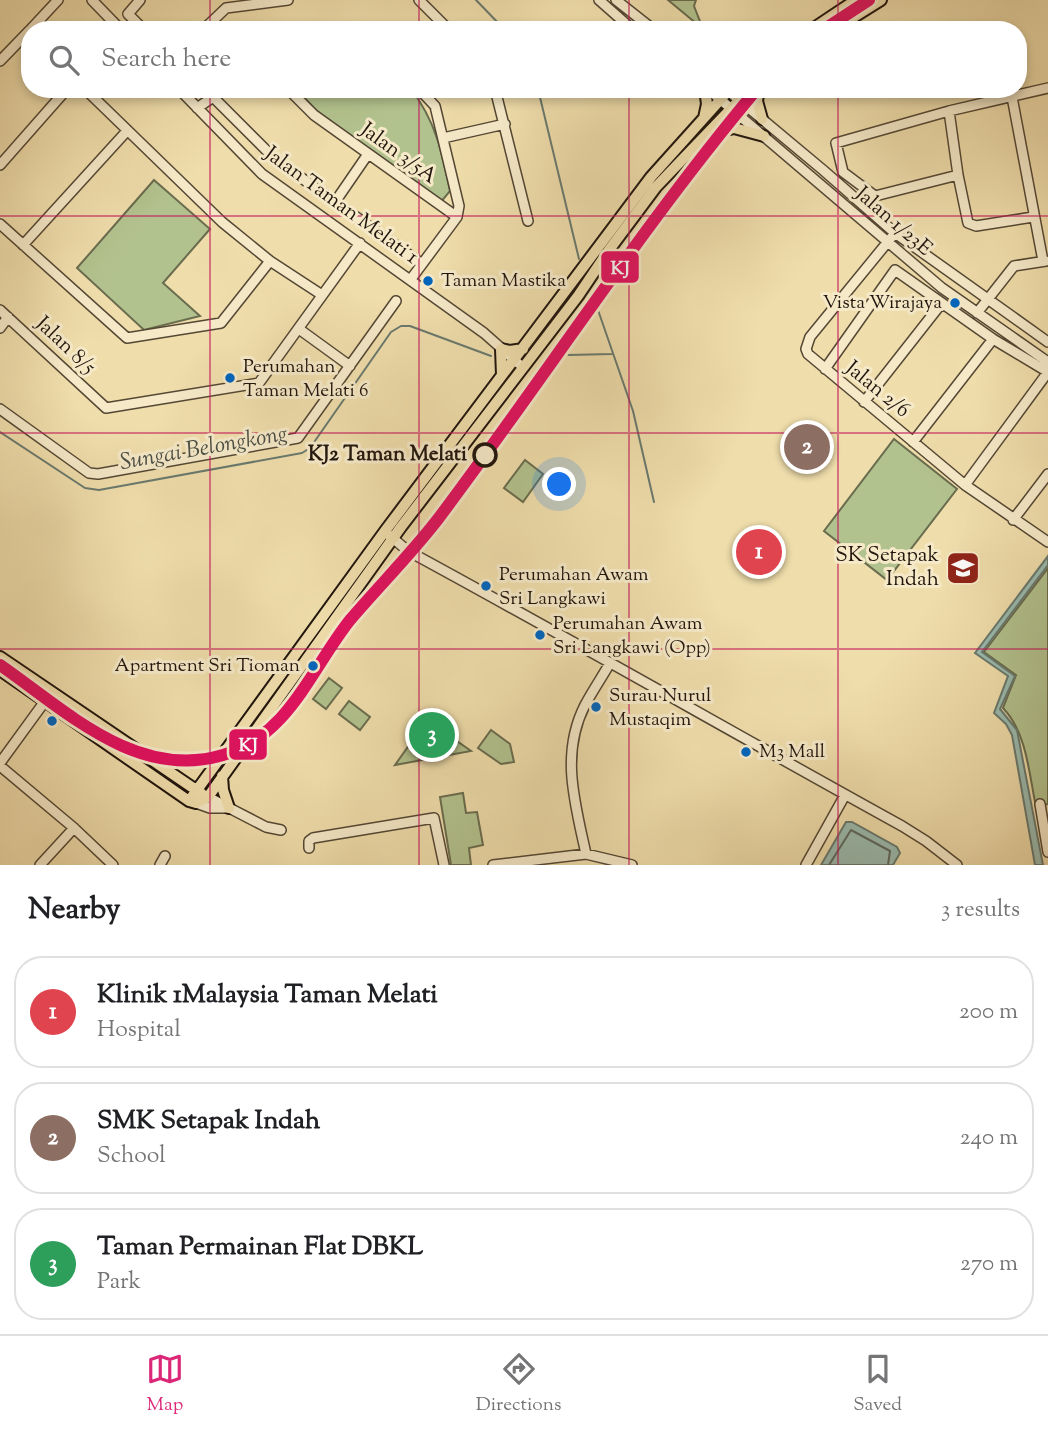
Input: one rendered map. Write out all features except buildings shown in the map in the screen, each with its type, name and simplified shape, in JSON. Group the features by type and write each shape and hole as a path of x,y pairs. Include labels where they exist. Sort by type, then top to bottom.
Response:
{"main road":[{"path":"824,21 856,0"},
{"path":"847,21 881,0"},
{"path":"703,120 707,98"},
{"path":"192,802 208,797 502,375 518,364 523,349 652,177 721,98"},
{"path":"758,98 762,119"},
{"path":"192,802 196,790 518,364 578,296 656,187 739,100"},
{"path":"708,134 734,128 764,136"},
{"path":"502,375 501,349 523,349"},
{"path":"0,657 48,697 192,802"},
{"path":"0,670 208,797"},
{"path":"175,776 192,777 211,770"},
{"path":"222,776 229,808"}],"street":[{"path":"38,21 58,0"},
{"path":"92,0 112,21"},
{"path":"135,21 128,14 141,0"},
{"path":"212,21 226,8 288,0"},
{"path":"419,0 440,21"},
{"path":"599,0 623,21"},
{"path":"616,0 643,21"},
{"path":"0,61 21,39"},
{"path":"1027,93 1048,88"},
{"path":"0,165 59,98"},
{"path":"94,98 222,222 270,261 322,295"},
{"name":"Jalan Taman Melati 1","path":"188,98 262,174 484,333 518,364"},
{"path":"201,112 207,99 215,98 275,159 422,264"},
{"name":"Jalan 3/5A","path":"297,98 314,115 457,217"},
{"path":"411,279 457,217 459,206 435,106 427,98"},
{"path":"498,98 528,221"},
{"name":"Jalan 1/23E","path":"728,98 732,109 887,243 976,313 1048,362"},
{"name":"Jalan 1/23E","path":"736,98 895,233 1048,342"},
{"path":"958,175 875,196 843,172 836,142 1008,98"},
{"path":"976,313 1014,266 1045,261 1033,217 1012,98"},
{"path":"949,111 958,175 970,225 1033,217"},
{"path":"443,138 505,124"},
{"path":"23,245 126,132"},
{"path":"335,202 368,154"},
{"path":"0,224 127,338 220,323 270,261"},
{"name":"Jalan 2/6","path":"895,233 821,321 807,343 808,354 965,485 1048,542"},
{"path":"350,366 299,329 360,243"},
{"path":"825,369 895,270 993,339 1048,372 965,485"},
{"path":"0,409 89,473 98,474 298,438 396,301"},
{"path":"864,402 941,304"},
{"name":"Jalan 8/5","path":"0,310 106,408 259,383 299,329"},
{"path":"0,328 8,317"},
{"path":"913,442 993,339"},
{"path":"1013,520 1048,474"},
{"path":"387,538 926,841 957,865"},
{"path":"586,853 570,778 573,745 584,708 610,663"},
{"path":"48,697 0,764 113,865"},
{"path":"806,865 845,795"},
{"path":"208,797 266,827 281,830"},
{"path":"192,802 210,808 229,808"},
{"path":"1040,804 1047,845"},
{"path":"309,848 309,841 313,838 435,818 444,865"},
{"path":"40,865 74,828"},
{"path":"493,865 586,853 632,865"}],"green space":[{"path":"668,0 696,0 694,6 700,21 693,21"},
{"path":"305,98 418,98 427,113 441,150 450,191 441,202 317,111"},
{"path":"154,180 210,229 163,283 200,316 144,330 77,268"},
{"path":"894,439 957,489 887,580 824,531"},
{"path":"525,460 543,474 523,502 504,488"},
{"path":"1048,568 1048,804 1036,807 1022,742 1011,718 1003,708 1016,675 984,652"},
{"path":"329,678 342,688 326,709 313,699"},
{"path":"349,701 370,717 360,730 339,714"},
{"path":"427,720 471,751 395,765"},
{"path":"491,730 510,744 514,762 501,764 478,748"},
{"path":"463,793 466,813 477,812 483,845 469,848 471,865 451,865 440,797"}],"water":[{"path":"1048,556 1048,565 982,652 1015,676 1000,709 1017,730 1043,865 1035,865 1012,735 1006,724 994,713 1008,676 975,653"},
{"path":"846,822 852,822 897,847 900,853 893,865 821,865"}],"waterway":[{"path":"476,0 496,21"},
{"path":"540,98 579,259"},
{"name":"Sungai Belongkong","path":"598,310 633,411 654,502"},
{"name":"Sungai Belongkong","path":"0,432 85,488 99,490 302,453 310,448 391,332 401,326 410,326 491,356"},
{"name":"Sungai Belongkong","path":"568,355 612,354"}],"transit line":[{"name":"KJ","path":"837,21 869,0"},
{"name":"KJ","path":"0,665 104,737 132,750 161,758 191,760 223,755 246,746 265,733 297,699 350,620 438,519 634,248 750,98"}],"place":[{"name":"Taman Mastika","path":"428,281"},
{"name":"Vista Wirajaya","path":"955,303"},
{"name":"Perumahan Taman Melati 6","path":"230,378"},
{"name":"SMK Setapak Indah","path":"807,447"},
{"name":"KJ2 Taman Melati","path":"485,455"},
{"name":"Klinik 1Malaysia Taman Melati","path":"759,552"},
{"name":"SK Setapak Indah","path":"963,568"},
{"name":"Perumahan Awam Sri Langkawi","path":"486,586"},
{"name":"Perumahan Awam Sri Langkawi (Opp)","path":"540,635"},
{"name":"Apartment Sri Tioman","path":"313,666"},
{"name":"Surau Nurul Mustaqim","path":"596,707"},
{"name":"Taman Permainan Flat DBKL","path":"432,735"},
{"name":"M3 Mall","path":"746,752"}]}
